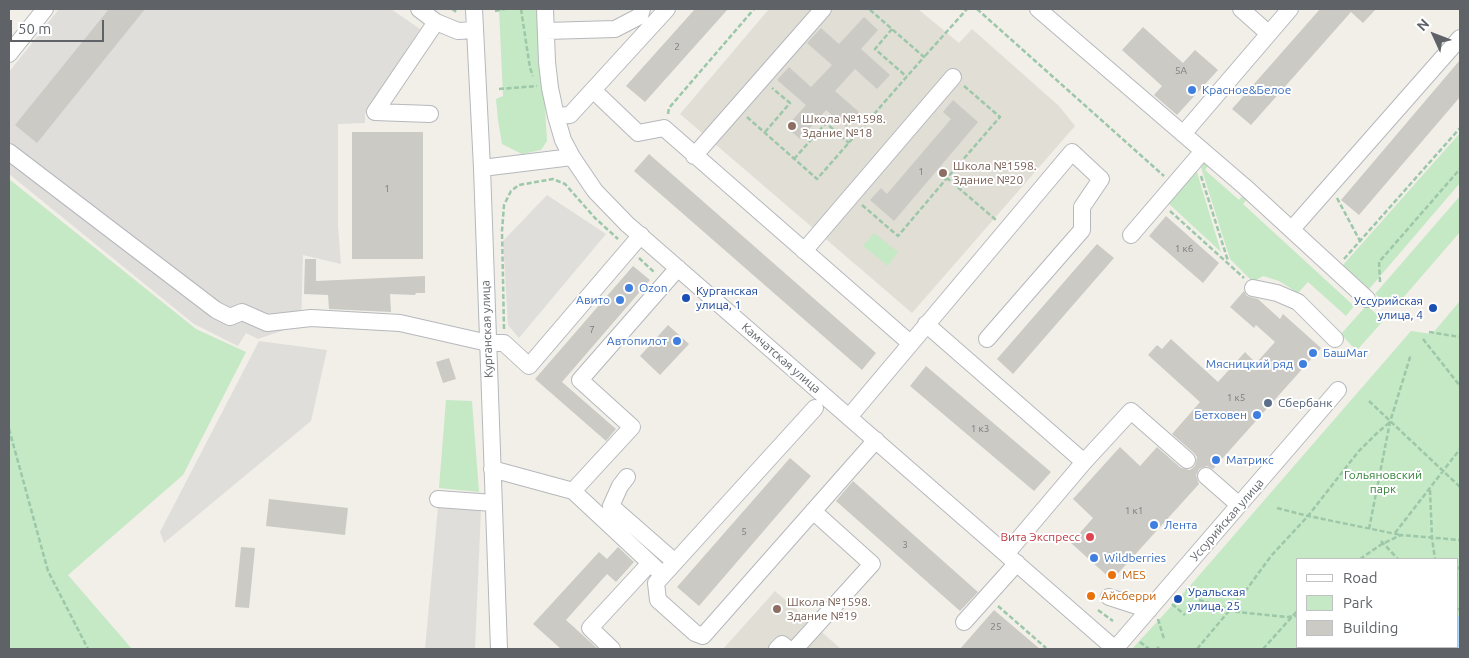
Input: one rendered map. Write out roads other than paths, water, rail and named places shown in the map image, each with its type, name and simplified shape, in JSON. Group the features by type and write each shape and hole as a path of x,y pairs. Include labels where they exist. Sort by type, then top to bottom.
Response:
{"street":[{"path":"9,54 45,9"},
{"path":"419,9 436,22 458,31 475,30"},
{"name":"Камчатская улица","path":"545,9 550,88 563,140 572,157 596,191 611,208 1115,649"},
{"path":"546,31 615,29 640,16 642,9"},
{"path":"556,116 570,116 667,9"},
{"path":"694,156 823,9"},
{"path":"1038,9 1183,134 1200,155 1292,229 1367,299"},
{"path":"1241,9 1268,33"},
{"path":"1183,134 1290,9"},
{"name":"Курганская улица","path":"466,11 475,30 482,168 499,649"},
{"path":"430,114 375,112 436,22"},
{"path":"1292,229 1460,38"},
{"path":"804,251 953,77"},
{"path":"593,90 638,134 664,128 910,343"},
{"path":"9,152 216,310 230,317 242,312 267,323 311,318 400,323 488,343 504,343 529,366 641,235"},
{"path":"849,417 1072,152 1101,179 1082,207 1082,230 987,339"},
{"path":"1131,235 1200,155"},
{"path":"482,168 572,157"},
{"path":"573,491 632,427 580,380 678,268"},
{"path":"1253,288 1276,293 1298,302 1335,339"},
{"path":"926,324 1084,462"},
{"name":"Уссурийская улица","path":"1115,649 1153,613 1239,506 1338,390"},
{"path":"815,408 656,583 658,600 695,633 703,636 876,440"},
{"path":"964,622 987,596 1011,558 1084,462 1132,411 1187,460"},
{"path":"492,469 573,491 664,575"},
{"path":"1206,476 1239,506"},
{"path":"627,477 620,486 611,506 675,562"},
{"path":"438,499 493,502"},
{"path":"795,649 872,564 813,511"},
{"path":"612,649 590,628 650,563"},
{"path":"1109,597 1153,613"},
{"path":"777,649 782,644 788,649"}],"water":[{"path":"1460,617 1460,649 1375,649 1459,648"}],"place":[{"name":"Красное&Белое","path":"1192,90"},
{"name":"Школа №1598. Здание №18","path":"792,126"},
{"name":"Школа №1598. Здание №20","path":"943,173"},
{"name":"Ozon","path":"629,288"},
{"name":"Курганская улица, 1","path":"686,298"},
{"name":"Авито","path":"620,300"},
{"name":"Уссурийская улица, 4","path":"1433,308"},
{"name":"Автопилот","path":"677,341"},
{"name":"БашМаг","path":"1313,353"},
{"name":"Мясницкий ряд","path":"1303,364"},
{"name":"Сбербанк","path":"1268,403"},
{"name":"Бетховен","path":"1257,415"},
{"name":"Матрикс","path":"1216,460"},
{"name":"Лента","path":"1154,525"},
{"name":"Вита Экспресс","path":"1090,537"},
{"name":"Wildberries","path":"1094,558"},
{"name":"MES","path":"1112,575"},
{"name":"Айсберри","path":"1091,596"},
{"name":"Уральская улица, 25","path":"1178,599"},
{"name":"Школа №1598. Здание №19","path":"777,609"}],"park label":[{"name":"Гольяновcкий парк","path":"1383,482"}]}
